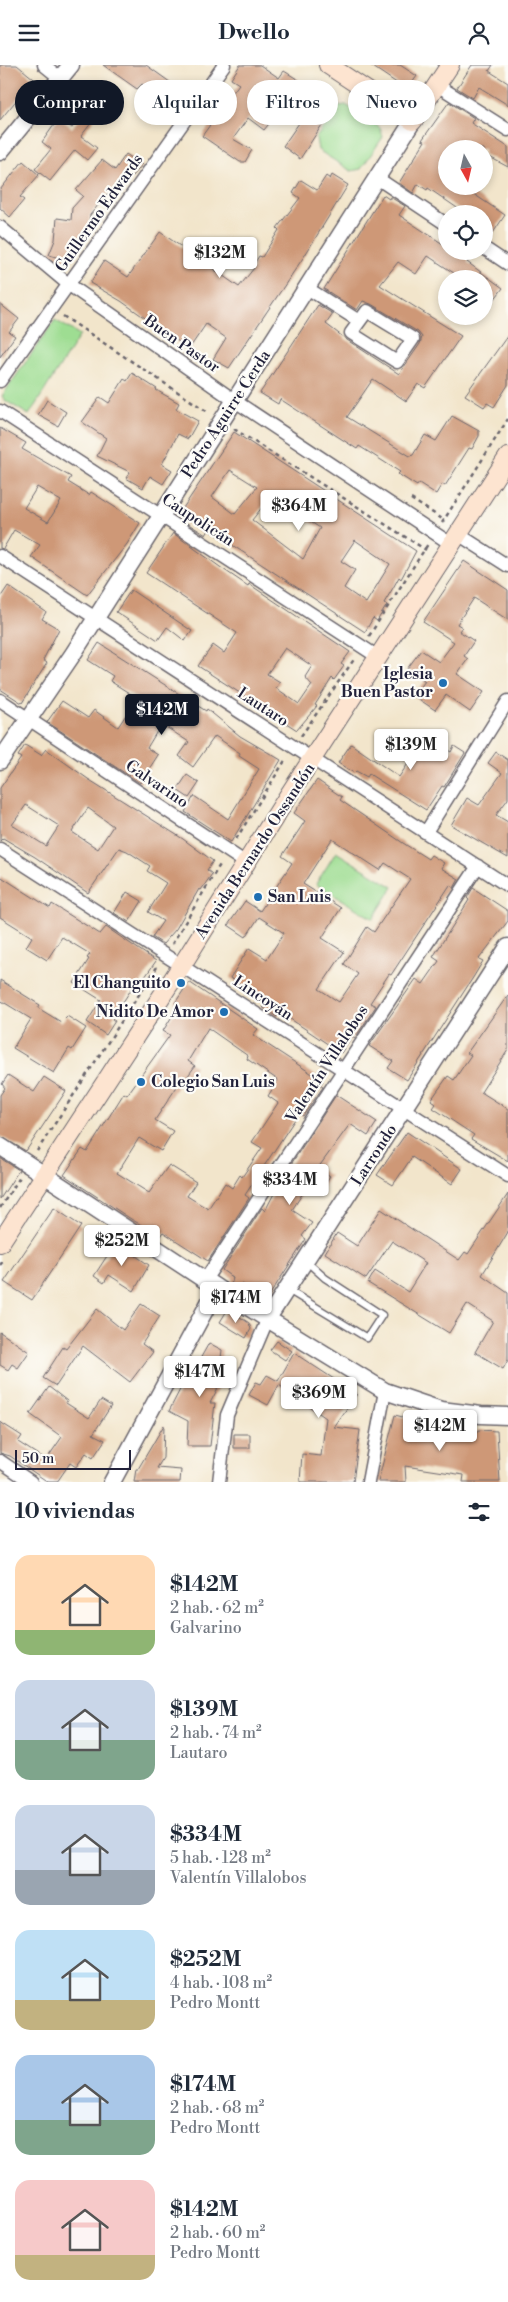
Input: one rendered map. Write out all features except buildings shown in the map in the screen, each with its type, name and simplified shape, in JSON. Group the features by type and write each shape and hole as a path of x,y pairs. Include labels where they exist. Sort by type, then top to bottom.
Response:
{"main road":[{"path":"328,65 351,80"},
{"name":"Pedro Aguirre Cerda","path":"435,88 450,65"},
{"name":"Avenida Bernardo Ossandón","path":"0,1243 182,965 508,457"}],"street":[{"path":"44,65 60,78"},
{"path":"0,152 71,65"},
{"name":"Guillermo Edwards","path":"0,381 224,65"},
{"path":"437,85 508,130"},
{"name":"Pedro Aguirre Cerda","path":"0,761 96,618 410,125"},
{"path":"377,178 438,219"},
{"name":"Buen Pastor","path":"0,227 68,284 235,401 452,544 508,566"},
{"path":"493,254 508,264"},
{"path":"307,287 359,321"},
{"path":"368,311 413,339 398,362 351,333 359,321 368,311"},
{"name":"Caupolicán","path":"0,411 378,657"},
{"name":"Lautaro","path":"0,556 508,885"},
{"name":"Galvarino","path":"0,700 246,863"},
{"path":"426,832 508,701"},
{"name":"Lincoyán","path":"0,849 508,1175"},
{"name":"Valentín Villalobos","path":"211,1284 342,1069 478,866"},
{"name":"Larrondo","path":"219,1482 228,1409 268,1318 508,947"},
{"path":"0,1146 211,1284 385,1391 441,1410 508,1416"},
{"path":"112,1482 211,1284"},
{"path":"368,1482 385,1391"},
{"path":"0,1461 31,1482"}],"lane":[{"path":"287,1289 367,1338 382,1315 324,1278 306,1261"}],"path":[{"path":"51,308 222,421 424,550 452,544"},
{"path":"0,1207 165,954 294,747 362,647 508,419"}],"green space":[{"path":"338,106 348,106 348,125 376,125 380,128 383,137 361,169 351,171 318,150 316,138 325,125 338,125"},
{"path":"55,320 80,335 29,415 6,401 2,396"},
{"path":"336,852 393,887 373,919 316,884"}],"place":[{"name":"Iglesia Buen Pastor","path":"443,683"},
{"name":"San Luis","path":"258,897"},
{"name":"El Changuito","path":"181,983"},
{"name":"Nidito De Amor","path":"224,1012"},
{"name":"Colegio San Luis","path":"141,1082"}]}
